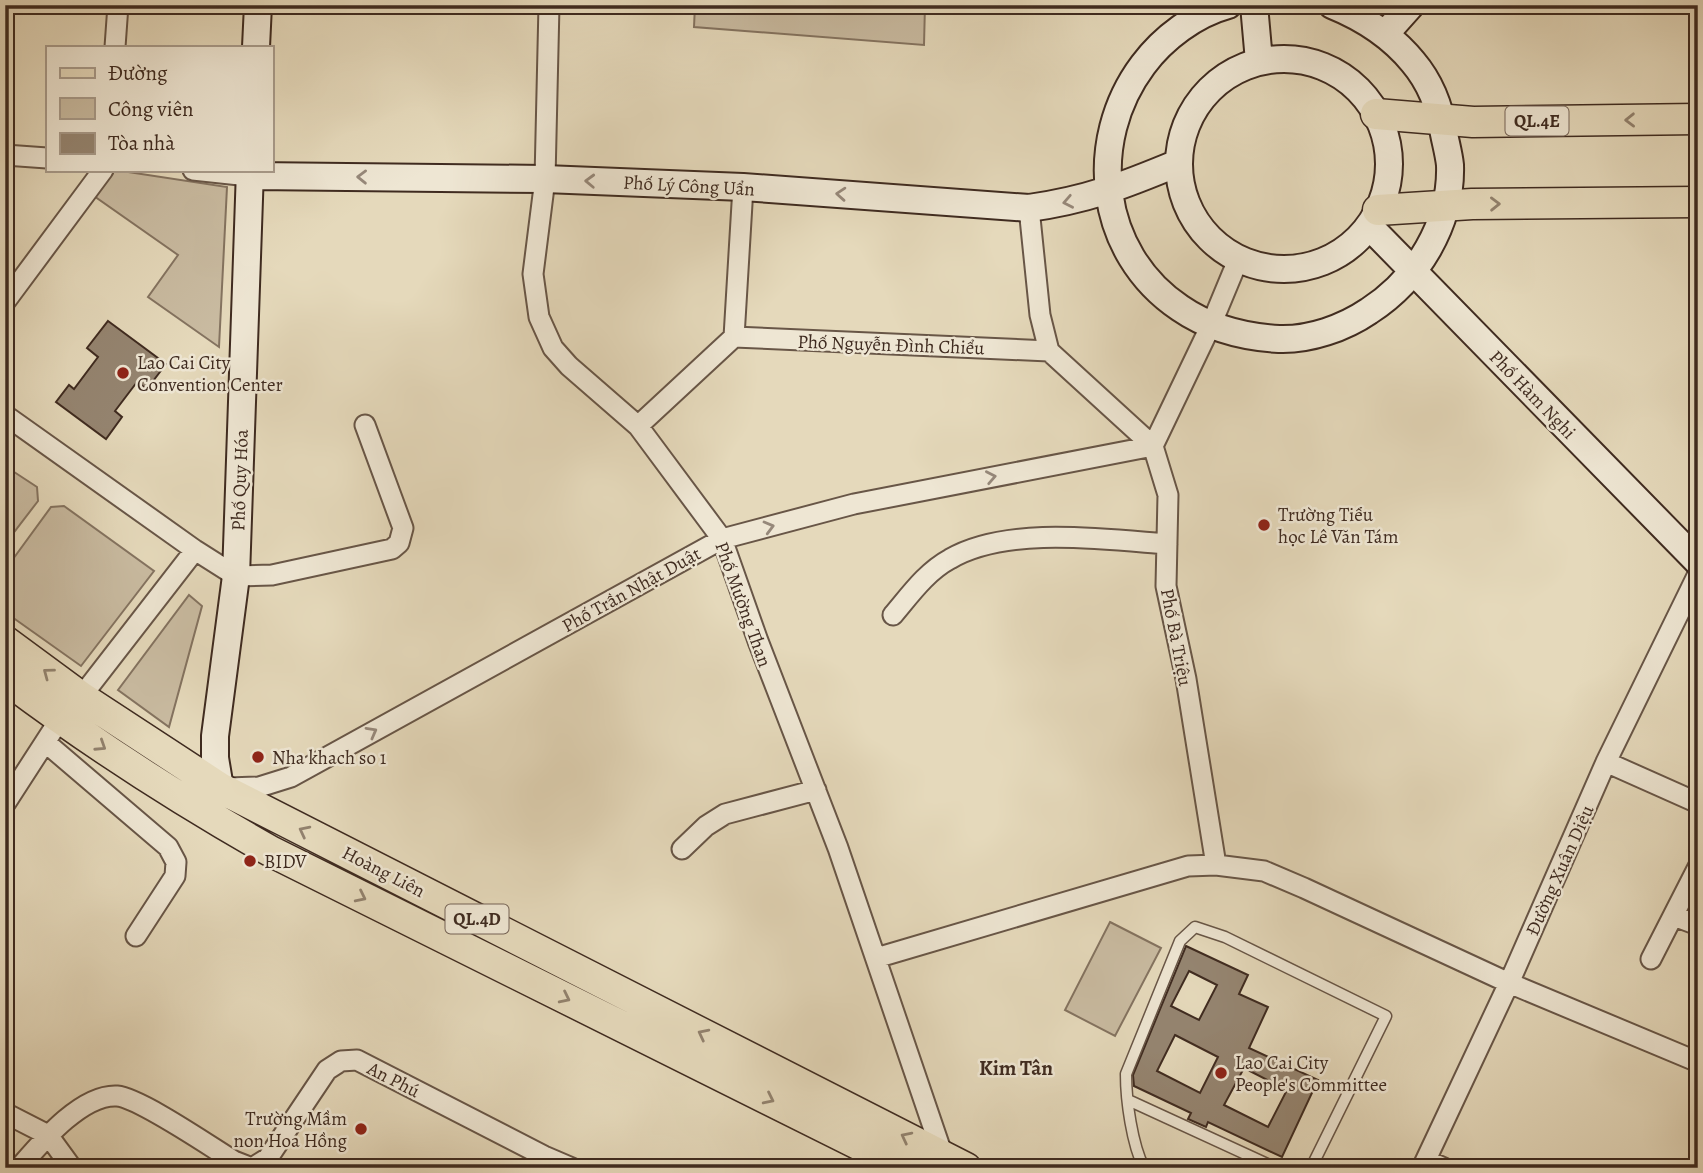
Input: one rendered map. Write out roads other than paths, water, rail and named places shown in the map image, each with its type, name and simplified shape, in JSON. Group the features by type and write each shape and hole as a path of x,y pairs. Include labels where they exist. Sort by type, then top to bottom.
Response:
{"main road":[{"path":"256,46 258,5"},
{"path":"1228,5 1184,26 1154,51 1130,82 1115,117 1108,156 1108,192 1117,228 1133,258 1146,277 1180,308 1211,325 1245,336 1283,339 1320,334 1356,320 1387,300 1413,272 1430,248 1445,205 1450,164 1435,98 1414,62 1385,33 1356,15 1332,5"},
{"path":"1254,5 1259,61"},
{"path":"1385,33 1410,5"},
{"path":"1284,58 1310,62 1333,71 1354,85 1376,114 1388,150 1389,175 1374,218 1343,251 1310,266 1273,270 1238,260 1213,244 1194,221 1181,193 1178,163 1182,135 1193,110 1211,88 1233,71 1259,61 1284,58"},
{"name":"QL.4E","path":"1376,114 1442,120 1698,119"},
{"name":"Phố Lý Công Uẩn","path":"250,173 545,179 743,187 1029,208 1067,203 1108,192 1178,163"},
{"name":"Phố Quy Hóa","path":"220,788 215,758 215,736 236,576 250,173"},
{"path":"1374,218 1445,205 1698,202"},
{"name":"Phố Hàm Nghi","path":"1374,218 1413,272 1698,562"},
{"name":"Hoàng Liên","path":"5,641 81,697 220,788 952,1164"},
{"name":"Hoàng Liên","path":"5,678 52,731 272,852 906,1168"},
{"path":"204,814 220,788"}],"street":[{"path":"116,46 118,5"},
{"name":"Phố Mường Than","path":"549,5 545,179 533,274 539,317 553,348 569,366 638,426 722,539 952,1164"},
{"path":"5,155 46,158"},
{"path":"5,302 102,172"},
{"name":"Phố Lý Công Uẩn","path":"231,172 250,173"},
{"path":"638,426 734,337 743,187"},
{"path":"1029,208 1041,315 1049,351 1153,446 1211,325 1238,260"},
{"name":"Phố Nguyễn Đình Chiểu","path":"734,337 1049,351"},
{"path":"5,415 195,550 236,576 272,575 392,549 399,543 403,528 365,425"},
{"name":"Phố Trần Nhật Duật","path":"220,788 259,787 291,776 722,539 854,504 1153,446"},
{"name":"Phố Bà Triệu","path":"1153,446 1168,495 1166,586 1186,679 1216,865"},
{"path":"893,615 924,578 950,558 987,543 1023,539 1082,538 1167,544"},
{"path":"5,804 52,731 195,550"},
{"name":"Đường Xuân Diệu","path":"1431,1165 1606,762 1698,574"},
{"path":"52,731 168,847 176,862 175,876 136,936"},
{"path":"1606,762 1698,803"},
{"path":"682,849 705,826 725,814 816,790"},
{"path":"876,958 1188,866 1216,865 1264,872 1304,888 1509,983 1698,1062"},
{"path":"1651,959 1698,867"},
{"path":"1674,916 1698,925"},
{"name":"An Phú","path":"19,1168 48,1135 77,1111 97,1101 116,1096 138,1103 234,1161 252,1168 268,1158 327,1070 341,1061 358,1060 540,1162 572,1168"},
{"path":"5,1114 48,1135 72,1168"}],"lane":[{"path":"1144,1168 1138,1154 1126,1074 1180,941 1195,928 1226,937 1385,1016 1311,1168"},
{"path":"1128,1100 1276,1168"}],"place":[{"name":"Lao Cai City Convention Center","path":"123,373"},
{"name":"Trường Tiểu học Lê Văn Tám","path":"1264,525"},
{"name":"Nha khach so 1","path":"258,757"},
{"name":"BIDV","path":"250,861"},
{"name":"Lao Cai City People's Committee","path":"1221,1073"},
{"name":"Trường Mầm non Hoa Hồng","path":"361,1129"}],"district":[{"name":"Kim Tân","path":"1016,1068"}]}
